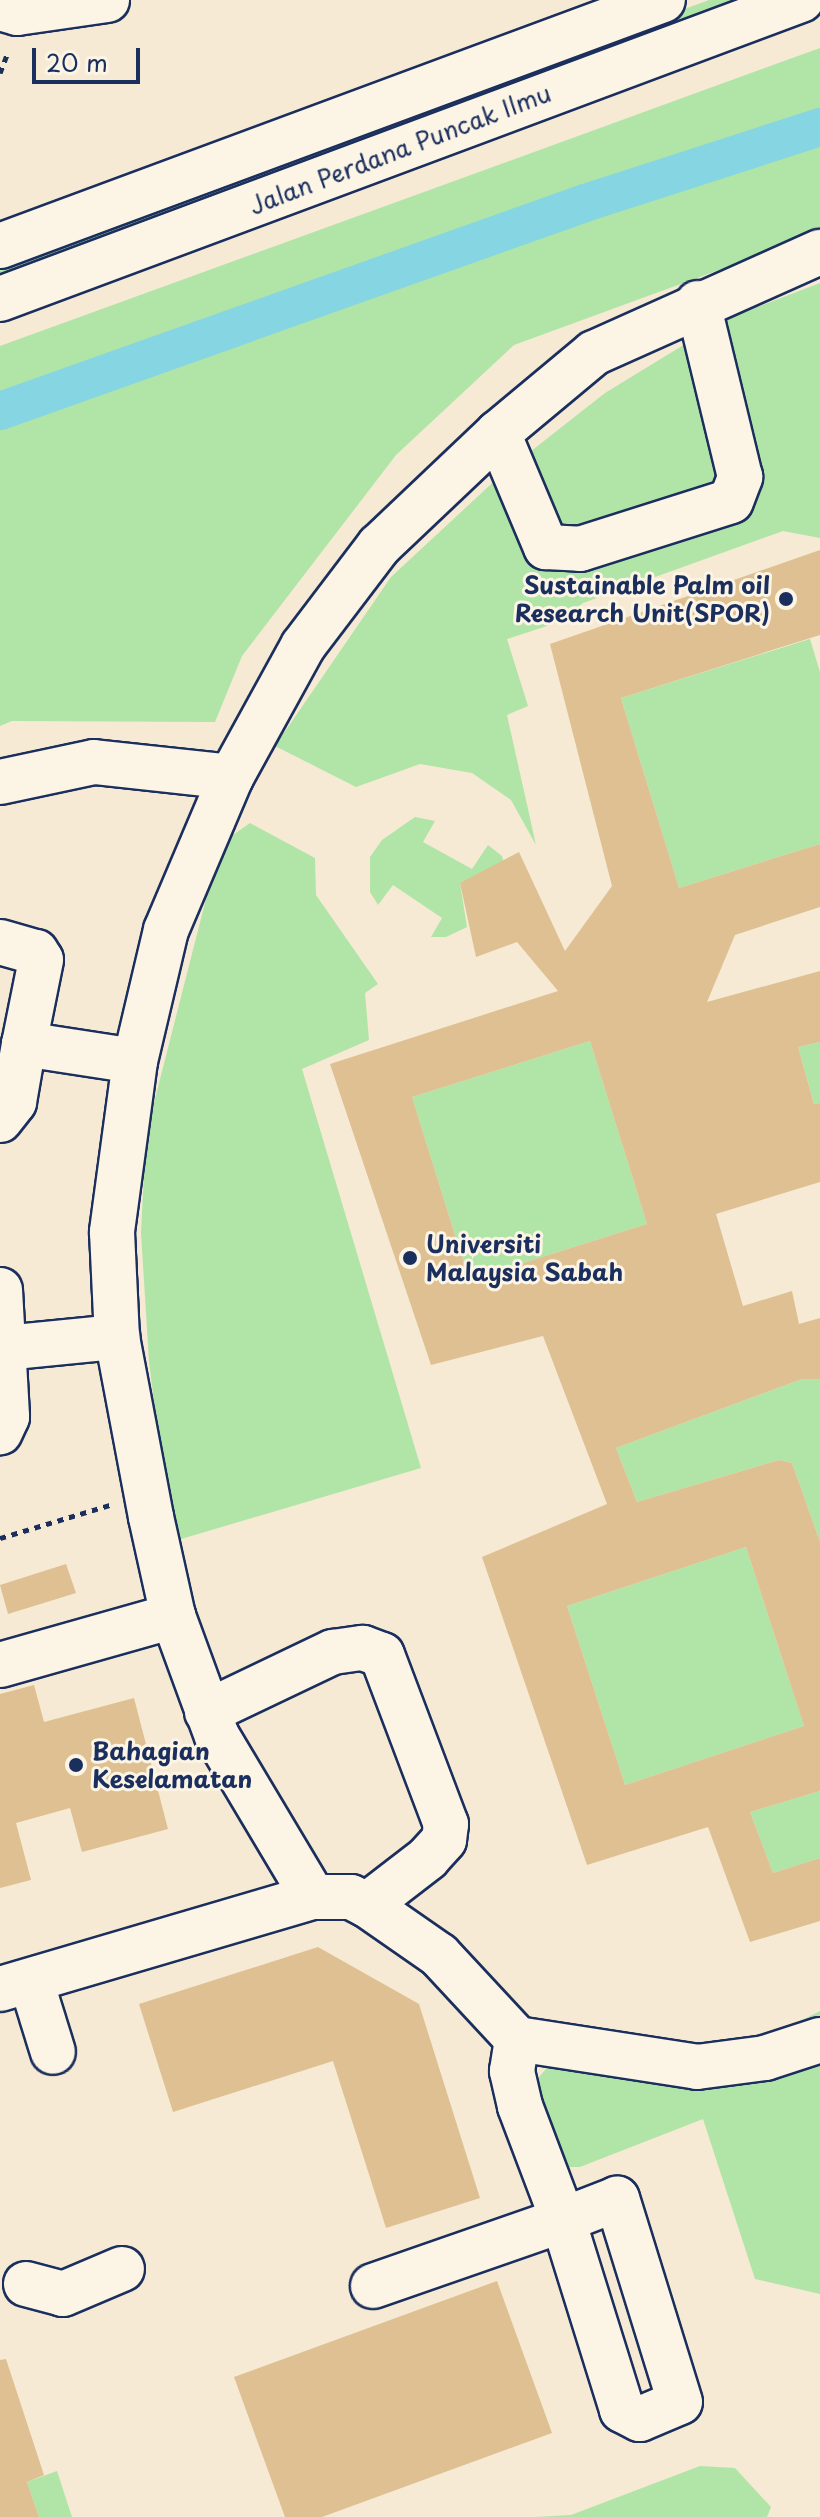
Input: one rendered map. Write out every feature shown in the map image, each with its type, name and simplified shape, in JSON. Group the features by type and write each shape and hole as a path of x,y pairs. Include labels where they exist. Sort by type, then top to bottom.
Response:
{"street":[{"path":"0,8 17,13 107,0"},
{"name":"Jalan Perdana Puncak Ilmu","path":"0,246 663,0"},
{"name":"Jalan Perdana Puncak Ilmu","path":"0,299 801,0"},
{"path":"313,1897 207,1712 173,1616 146,1495 117,1337 113,1211 135,1061 166,930 231,777 303,646 379,546 498,433 594,353 698,303 820,252"},
{"path":"498,433 546,547 580,549 731,501 740,477 698,303"},
{"path":"0,782 94,762 231,777"},
{"path":"0,942 36,952 41,960 14,1102 0,1120"},
{"path":"24,1044 135,1061"},
{"path":"0,1290 7,1417 0,1432"},
{"path":"4,1348 117,1337"},
{"path":"0,1665 173,1616"},
{"path":"207,1712 333,1652 363,1648 382,1655 446,1824 444,1840 428,1858 367,1905"},
{"path":"53,2052 15,1985 313,1897 351,1897 439,1955 517,2039 697,2067 765,2058 820,2040"},
{"path":"373,2286 563,2220 520,2106 512,2071 517,2039"},
{"path":"26,2284 63,2294 122,2269"}],"path":[{"path":"0,73 8,52"},
{"path":"0,1538 146,1495"}],"green space":[{"path":"709,0 745,0 0,277 0,262"},
{"path":"820,48 820,233 514,345 396,455 242,656 215,722 12,721 0,726 0,346"},
{"path":"820,283 820,538 783,531 583,603 559,622 507,639 528,706 507,715 536,845 511,800 472,773 420,764 356,787 275,746 391,577 502,474 605,393 726,319"},
{"path":"810,639 820,672 820,844 679,888 621,698"},
{"path":"415,817 435,821 423,842 472,869 488,845 502,856 505,866 460,883 467,927 446,937 431,937 442,918 393,885 378,905 370,892 370,857 382,840"},
{"path":"250,823 315,858 316,895 378,984 365,993 369,1040 302,1069 421,1468 171,1542 149,1361 141,1233 146,1134 220,844"},
{"path":"590,1041 647,1224 469,1280 412,1097"},
{"path":"820,1042 820,1103 814,1104 798,1047"},
{"path":"802,1379 820,1379 820,1542 792,1463 779,1460 637,1502 616,1448"},
{"path":"746,1547 804,1726 625,1785 567,1606"},
{"path":"820,1791 820,1858 773,1873 750,1812"},
{"path":"820,2011 820,2294 755,2279 703,2119 580,2167 563,2167 534,2083 560,2052 741,2051"},
{"path":"700,2466 735,2468 771,2507 767,2517 535,2517 571,2515"},
{"path":"57,2471 72,2517 39,2517 27,2482"}],"building":[{"path":"820,550 820,635 621,698 679,888 820,844 820,907 735,935 707,1002 820,971 820,1042 798,1047 814,1104 820,1103 820,1182 716,1214 743,1306 792,1291 799,1324 820,1318 820,1379 802,1379 616,1448 637,1502 779,1460 792,1463 820,1542 820,1791 750,1812 773,1873 820,1858 820,1921 750,1942 708,1827 587,1865 482,1557 607,1504 543,1336 431,1365 330,1064 558,991 517,942 476,957 460,883 519,852 565,951 612,886 550,644","holes":["590,1041 647,1224 469,1280 412,1097","746,1547 804,1726 625,1785 567,1606"]},
{"path":"66,1564 76,1593 8,1614 0,1585"},
{"name":"Bahagian Keselamatan","path":"34,1685 44,1722 134,1698 168,1829 82,1852 70,1808 16,1823 31,1880 0,1888 0,1694"},
{"path":"318,1947 419,2004 480,2198 386,2228 333,2061 173,2112 139,2004"},
{"path":"497,2281 552,2433 322,2517 285,2517 234,2377"},
{"path":"6,2359 44,2475 27,2482 39,2517 0,2517 0,2360"}],"waterway":[{"path":"0,411 585,203 820,127"}],"place":[{"name":"Sustainable Palm oil Research Unit(SPOR)","path":"786,599"},
{"name":"Universiti Malaysia Sabah","path":"410,1258"},
{"name":"Bahagian Keselamatan","path":"76,1765"}]}
